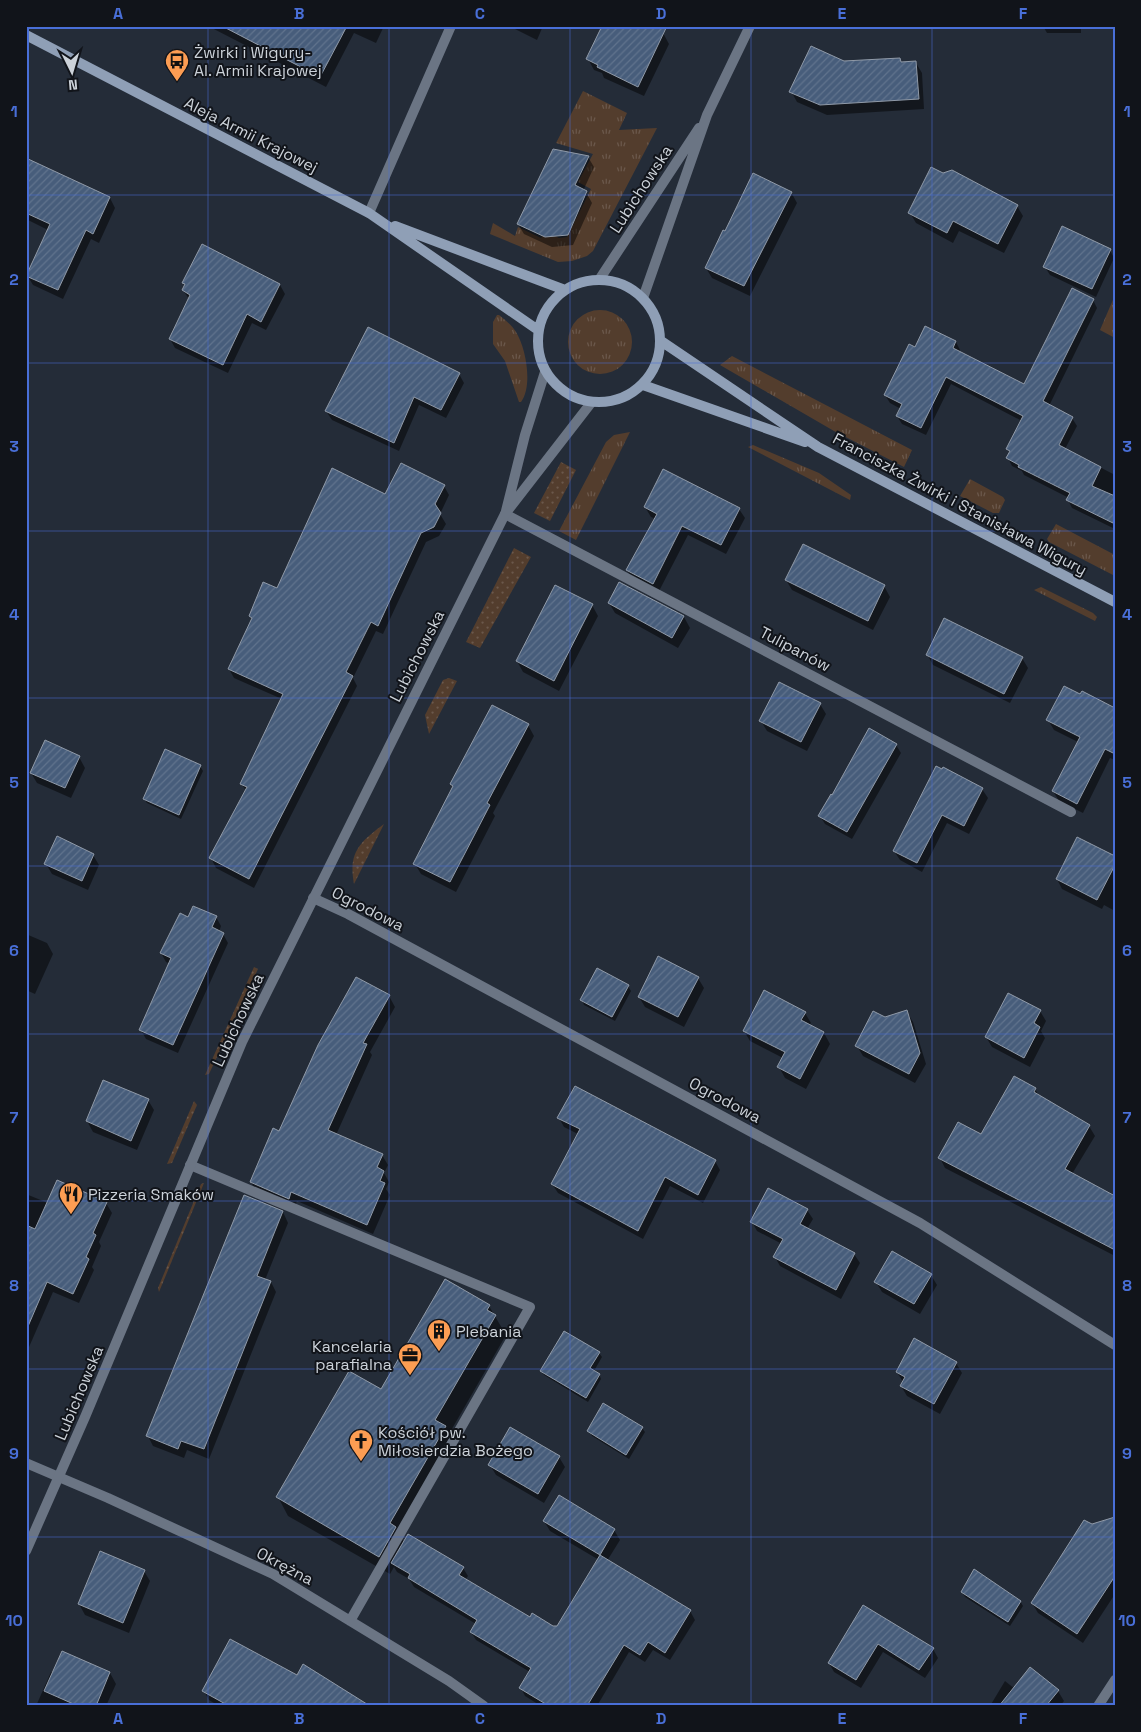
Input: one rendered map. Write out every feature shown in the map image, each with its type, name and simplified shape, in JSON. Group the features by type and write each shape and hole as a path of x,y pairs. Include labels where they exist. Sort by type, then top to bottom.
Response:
{"main road":[{"name":"Aleja Armii Krajowej","path":"26,35 369,213 538,330"},
{"name":"Aleja Armii Krajowej","path":"382,221 565,290"},
{"path":"600,280 623,285 643,298 655,316 661,341 654,370 643,385 617,401 591,403 564,393 545,372 538,354 538,330 546,309 565,290 580,283 600,280"},
{"name":"Franciszka Żwirki i Stanisława Wigury","path":"661,341 818,447 1115,602"},
{"name":"Franciszka Żwirki i Stanisława Wigury","path":"643,385 818,447"}],"street":[{"path":"369,213 451,26"},
{"name":"Lubichowska","path":"643,298 707,115 750,26"},
{"name":"Lubichowska","path":"600,280 707,115"},
{"name":"Lubichowska","path":"505,514 525,435 545,372"},
{"name":"Lubichowska","path":"26,1551 85,1417 242,1042 505,514 591,403"},
{"name":"Tulipanów","path":"505,514 1071,812"},
{"name":"Ogrodowa","path":"314,898 348,914 920,1223 1115,1345"},
{"path":"190,1165 530,1307 350,1621"},
{"name":"Okrężna","path":"26,1463 59,1476 273,1574 449,1681 484,1706"},
{"path":"1098,1706 1115,1680"}],"green space":[{"path":"583,91 627,113 619,130 657,128 593,251 587,256 572,261 558,262 490,234 493,223 515,236 518,227 541,238 546,231 559,238 567,237 591,189 578,182 593,154 556,143"},
{"path":"1115,295 1115,338 1100,330"},
{"path":"594,310 606,310 623,319 630,330 632,342 630,354 623,365 606,374 594,374 582,369 573,360 568,348 568,336 573,324 582,315"},
{"path":"497,315 512,327 523,347 527,367 527,387 521,402 519,402 505,361 493,344 493,322"},
{"path":"732,356 912,450 904,467 834,431 720,365"},
{"path":"630,432 576,540 559,531 606,442 614,435"},
{"path":"753,445 819,473 851,495 850,500 748,447"},
{"path":"561,462 576,470 550,521 534,513"},
{"path":"970,479 1003,497 1005,500 999,513 993,513 960,496"},
{"path":"1056,524 1115,555 1115,576 1049,542 1047,539"},
{"path":"514,548 531,557 480,648 466,642"},
{"path":"1041,587 1093,613 1097,617 1095,621 1034,590"},
{"path":"449,678 457,681 429,734 425,715 443,680"},
{"path":"384,824 354,884 353,864 358,849 368,836"},
{"path":"254,967 258,969 209,1074 205,1075"},
{"path":"194,1101 197,1105 172,1163 167,1164"},
{"path":"204,1183 159,1292 158,1288 201,1184"}],"building":[{"path":"222,26 347,26 320,77"},
{"path":"602,26 667,26 638,87 597,67 598,65 586,59"},
{"path":"811,46 844,61 900,58 901,62 916,61 919,99 820,105 789,92"},
{"path":"553,149 589,156 575,185 587,191 568,235 545,237 517,224"},
{"path":"26,158 110,197 93,234 86,230 58,290 26,276 50,224 26,213"},
{"path":"931,167 943,173 952,170 1018,205 998,244 953,221 947,233 908,213"},
{"path":"753,173 792,192 744,286 705,268"},
{"path":"1062,226 1111,249 1092,289 1043,267"},
{"path":"202,244 280,284 261,322 247,314 223,365 169,339 190,295 182,290 185,284 182,283"},
{"path":"1072,288 1094,299 1043,401 1073,417 1059,445 1101,467 1092,486 1115,496 1115,524 1066,500 1070,493 1018,467 1019,465 1006,458 1010,451 1006,449 1023,416 946,377 921,428 896,416 902,404 884,395 909,344 915,347 925,326 956,341 953,348 1024,384"},
{"path":"368,327 460,373 441,410 414,397 394,443 325,411"},
{"path":"401,463 445,485 435,504 441,513 434,527 421,533 378,626 371,622 346,672 353,676 249,879 209,858 247,787 240,784 283,694 228,669 252,618 249,616 263,582 277,588 332,468 385,494"},
{"path":"663,469 740,508 721,545 682,526 653,584 626,570 657,514 644,507"},
{"path":"803,544 885,585 868,621 785,580"},
{"path":"619,582 684,616 672,638 608,603"},
{"path":"555,585 593,604 554,681 516,661"},
{"path":"944,618 1023,657 1004,694 926,655"},
{"path":"779,682 821,703 801,742 759,721"},
{"path":"1064,686 1080,694 1082,691 1115,708 1115,754 1105,749 1077,804 1052,791 1080,737 1046,720"},
{"path":"492,705 529,724 487,803 490,805 450,882 413,864 453,786 450,784"},
{"path":"869,728 897,744 847,832 818,816 832,795"},
{"path":"45,740 80,756 65,788 30,773"},
{"path":"165,749 201,765 179,815 143,799"},
{"path":"936,766 942,769 943,767 983,788 964,826 942,815 917,863 893,851"},
{"path":"57,836 94,854 82,881 44,864"},
{"path":"1077,837 1115,856 1115,865 1097,900 1056,879"},
{"path":"193,906 217,916 212,927 224,933 173,1045 139,1030 171,958 160,953 180,913 188,917"},
{"path":"658,956 699,977 678,1017 638,997"},
{"path":"597,968 629,985 612,1017 580,1000"},
{"path":"356,977 390,995 363,1043 367,1044 328,1130 383,1154 377,1167 384,1171 380,1181 385,1183 367,1225 291,1192 289,1199 250,1182 273,1128 279,1131 318,1045"},
{"path":"764,990 806,1012 801,1020 824,1032 800,1079 777,1067 785,1052 743,1031"},
{"path":"1008,993 1041,1010 1034,1023 1040,1027 1024,1058 985,1037"},
{"path":"907,1010 920,1053 909,1074 855,1046 873,1011 885,1017"},
{"path":"1014,1076 1036,1088 1034,1092 1090,1125 1065,1169 1115,1196 1115,1250 938,1158 958,1122 981,1134"},
{"path":"103,1080 149,1099 131,1141 86,1121"},
{"path":"575,1086 716,1160 698,1195 665,1177 638,1231 551,1184 580,1129 557,1118"},
{"path":"57,1180 107,1202 93,1233 96,1235 86,1257 89,1259 73,1294 47,1282 26,1331 26,1225 35,1229"},
{"path":"768,1188 808,1209 800,1224 855,1253 836,1290 773,1257 783,1239 750,1222"},
{"path":"244,1195 283,1211 257,1276 271,1281 204,1449 181,1441 178,1449 146,1436"},
{"path":"892,1251 932,1274 914,1304 874,1282"},
{"name":"Kościół pw. Miłosierdzia Bożego","path":"445,1279 490,1305 487,1310 496,1315 435,1420 446,1426 390,1523 396,1527 379,1557 276,1497 349,1371 381,1389"},
{"path":"564,1331 600,1352 590,1368 600,1374 586,1398 540,1371"},
{"path":"914,1338 957,1362 934,1404 900,1386 905,1377 896,1372"},
{"path":"603,1403 643,1427 626,1455 587,1431"},
{"path":"510,1427 560,1456 538,1494 488,1465"},
{"path":"559,1495 615,1529 600,1555 543,1521"},
{"path":"1115,1517 1115,1576 1077,1634 1031,1603 1084,1520 1092,1524"},
{"path":"408,1534 464,1567 459,1575 530,1617 532,1613 553,1626 557,1626 600,1555 691,1610 665,1653 648,1642 640,1655 624,1645 587,1706 549,1706 519,1688 531,1668 470,1632 477,1620 408,1578 410,1574 391,1563"},
{"path":"100,1551 145,1570 123,1623 78,1604"},
{"path":"974,1569 1021,1601 1008,1622 961,1592"},
{"path":"863,1605 934,1648 919,1670 878,1644 856,1680 828,1663"},
{"path":"230,1639 297,1675 303,1664 370,1706 229,1706 202,1691"},
{"path":"62,1651 110,1672 96,1706 78,1706 44,1691"},
{"path":"1030,1667 1059,1690 1046,1706 999,1706"}],"place":[{"name":"Żwirki i Wigury- Al. Armii Krajowej","path":"177,82"},
{"name":"Pizzeria Smaków","path":"71,1215"},
{"name":"Plebania","path":"439,1352"},
{"name":"Kancelaria parafialna","path":"410,1376"},
{"name":"Kościół pw. Miłosierdzia Bożego","path":"361,1462"}]}
